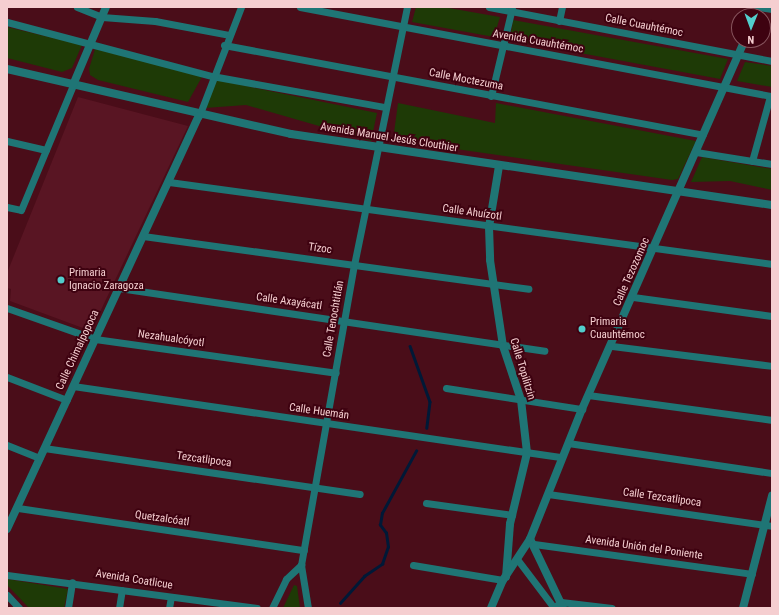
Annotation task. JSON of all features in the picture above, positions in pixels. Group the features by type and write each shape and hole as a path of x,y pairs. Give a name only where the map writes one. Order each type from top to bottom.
{"street":[{"path":"77,7 102,17 155,21 229,35"},
{"path":"7,207 21,210 90,42 106,7"},
{"path":"199,116 212,76 241,7"},
{"name":"Avenida Cuauhtémoc","path":"300,7 503,47 771,96"},
{"name":"Calle Tenochtitlán","path":"272,608 286,579 300,565 304,550 354,265 385,107 407,7"},
{"name":"Calle Cuauhtémoc","path":"489,7 512,9 559,21 772,61"},
{"path":"559,21 562,7"},
{"path":"759,7 772,9"},
{"path":"491,96 512,9"},
{"path":"7,22 90,42 212,76 385,107"},
{"name":"Calle Moctezuma","path":"224,45 703,135"},
{"name":"Calle Tezozomoc","path":"504,578 532,542 548,494 582,409 612,346 741,48"},
{"name":"Avenida Manuel Jesús Clouthier","path":"7,69 199,116 377,148 772,205"},
{"path":"752,161 771,96"},
{"name":"Calle Chimalpopoca","path":"7,529 10,515 18,508 44,448 199,116"},
{"path":"7,141 46,150"},
{"path":"696,152 772,164"},
{"name":"Calle Topilitzin","path":"499,166 490,227 493,284 503,346 521,400 527,454 512,515 505,553 504,578"},
{"name":"Calle Ahuízotl","path":"169,182 490,227 772,264"},
{"name":"Tízoc","path":"143,236 528,288"},
{"name":"Calle Axayácatl","path":"119,288 503,346 544,350"},
{"path":"633,297 772,316"},
{"name":"Nezahualcóyotl","path":"7,308 95,339 336,373"},
{"path":"612,346 772,366"},
{"path":"7,377 67,400"},
{"name":"Calle Huemán","path":"73,386 527,454 562,457"},
{"path":"446,388 582,409"},
{"path":"588,395 772,420"},
{"path":"568,443 772,473"},
{"path":"7,445 40,458"},
{"name":"Tezcatlipoca","path":"44,448 360,494"},
{"name":"Calle Tezcatlipoca","path":"548,494 769,525"},
{"path":"743,608 752,574 769,525 772,496"},
{"path":"426,503 512,515"},
{"name":"Quetzalcóatl","path":"18,508 304,550"},
{"path":"532,542 562,605"},
{"name":"Avenida Unión del Poniente","path":"532,542 752,574"},
{"path":"517,560 554,608 562,605 612,608"},
{"path":"300,565 308,608"},
{"path":"413,565 504,578 491,608"},
{"name":"Avenida Coatlicue","path":"7,575 72,582 219,606 257,608"},
{"path":"68,608 72,582"},
{"path":"120,608 122,590"},
{"path":"7,595 19,608"},
{"path":"169,608 171,597"}],"shaded area":[{"path":"78,97 188,126 91,331 10,301 11,289 7,288 7,273"}],"green space":[{"path":"416,7 443,7 500,17 494,37 412,22"},
{"path":"513,20 728,59 720,79 510,40"},
{"path":"7,27 82,45 72,68 62,72 7,58"},
{"path":"95,49 203,75 188,102 98,80 90,75 89,69"},
{"path":"745,62 772,66 772,87 737,81"},
{"path":"217,80 377,113 371,141 246,105 205,108"},
{"path":"398,103 495,123 496,103 696,141 678,179 672,180 393,140"},
{"path":"702,157 772,169 772,190 730,181 691,182"},
{"path":"7,579 68,589 64,608 29,608 7,585"},
{"path":"294,585 297,586 300,608 283,608"}],"waterway":[{"path":"410,346 430,402 427,428"},
{"path":"340,603 364,576 382,564 388,547 386,533 380,525 382,513 416,451"}],"place":[{"name":"Primaria Ignacio Zaragoza","path":"61,280"},
{"name":"Primaria Cuauhtémoc","path":"582,329"}]}
